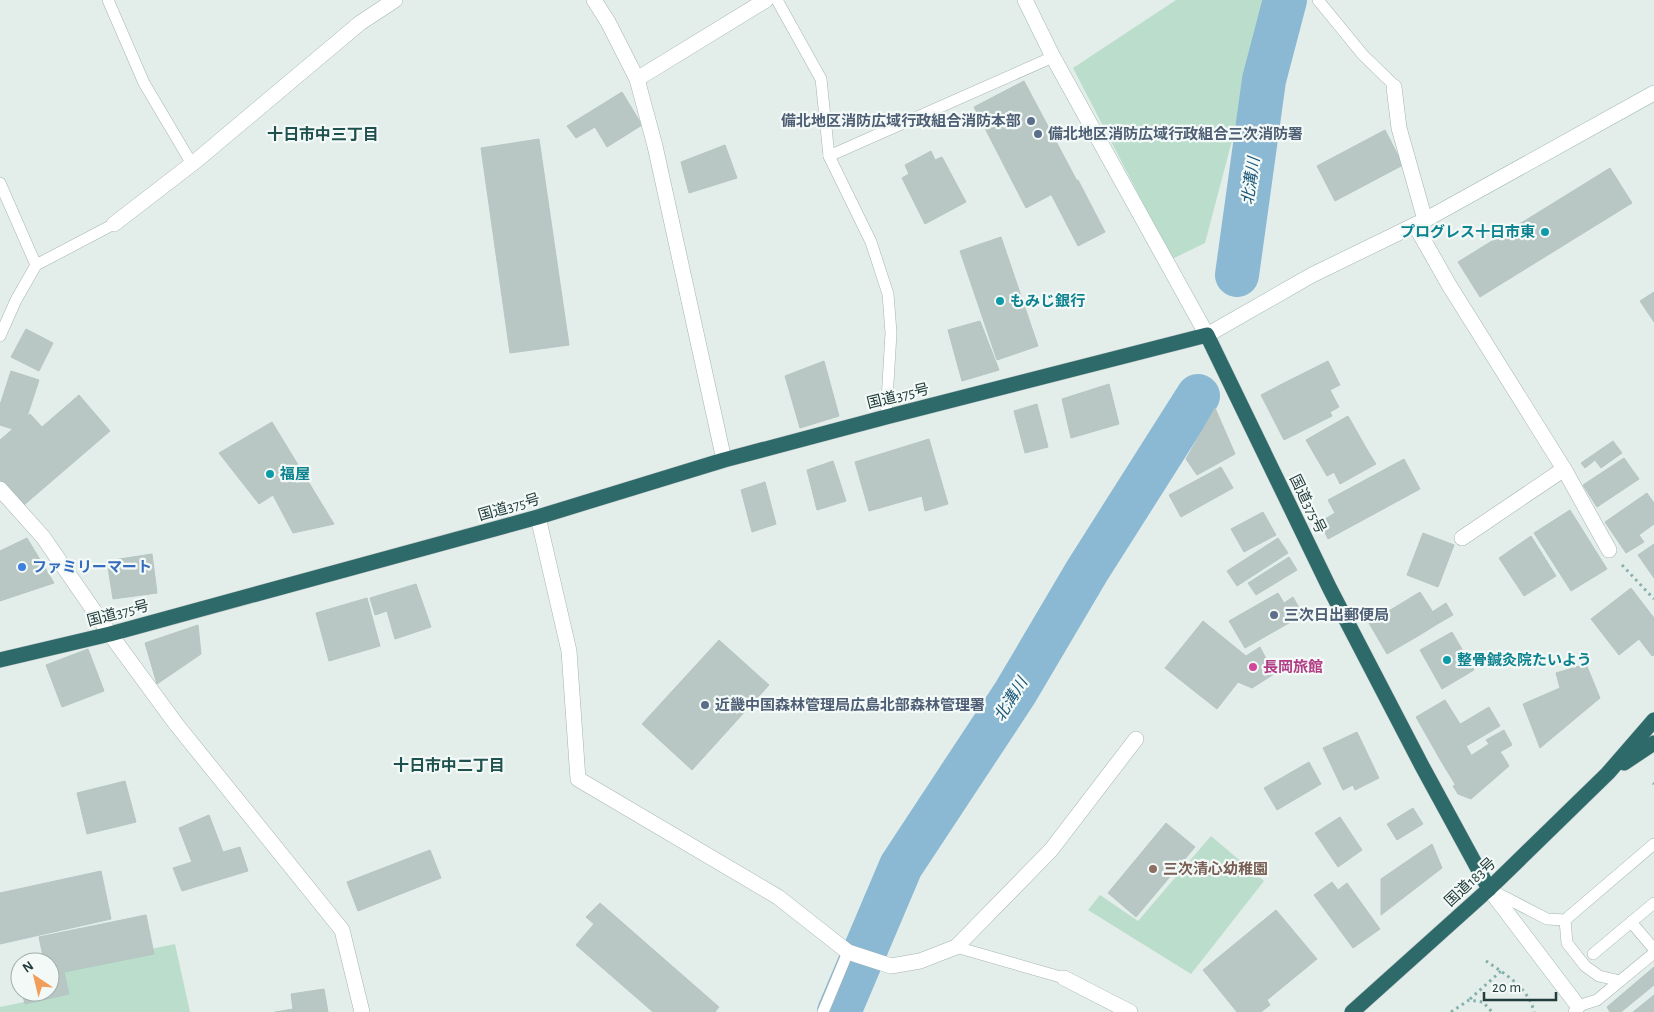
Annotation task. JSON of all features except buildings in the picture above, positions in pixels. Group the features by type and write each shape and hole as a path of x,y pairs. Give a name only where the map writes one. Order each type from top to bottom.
{"highway":[{"name":"国道375号","path":"0,660 110,634 538,517 724,460 1207,335 1330,589 1422,766 1490,889"},
{"name":"国道183号","path":"1352,1012 1490,889 1608,773 1654,720"},
{"name":"国道183号","path":"1608,773 1654,743"}],"street":[{"path":"114,224 192,164 360,24 395,0"},
{"path":"594,0 608,22 637,79 655,146 724,460"},
{"path":"637,79 766,0"},
{"path":"1025,0 1053,57 1207,335 1312,275 1420,222 1654,93"},
{"path":"1394,88 1400,128 1420,222 1449,285 1564,469 1609,550"},
{"path":"1462,538 1564,469"},
{"path":"0,489 43,537 110,634 176,724 342,930 362,1012"},
{"path":"538,517 569,651 578,779 778,897 852,954 891,966 920,961 956,947 1051,850 1136,739"},
{"path":"1490,889 1577,1010"},
{"path":"1064,978 1130,1012"}],"lane":[{"path":"108,0 144,83 192,164"},
{"path":"777,0 820,79 829,156 871,242 888,294 891,333 886,417"},
{"path":"1318,0 1363,55 1393,84 1394,88"},
{"path":"829,156 1053,57"},
{"path":"0,183 36,265"},
{"path":"0,336 16,300 36,265 114,224"},
{"path":"1490,889 1547,919 1565,920 1654,844"},
{"path":"1593,954 1654,904"},
{"path":"1565,920 1567,943 1585,966 1599,976 1620,981"},
{"path":"1577,1010 1597,1000 1654,951 1631,922"},
{"path":"956,947 1064,978"},
{"path":"822,1012 852,954"}],"path":[{"path":"1609,550 1654,599"},
{"path":"1486,961 1514,981 1532,1002 1534,1012"},
{"path":"1451,1012 1469,1000 1501,971"},
{"path":"1469,1000 1483,1002 1492,1012"}],"green space":[{"path":"1176,0 1269,0 1205,243 1172,259 1073,68"},
{"path":"1211,836 1264,881 1191,974 1088,910 1100,895 1138,921"},
{"path":"175,944 190,1012 0,1012 0,1007 24,1002 60,1002 60,995 63,994 60,968"}],"waterway":[{"name":"北溝川","path":"1237,275 1264,80 1285,0"},
{"name":"北溝川","path":"839,1012 901,866 1015,693 1087,571 1198,396"}],"place":[{"name":"備北地区消防広域行政組合消防本部","path":"1031,121"},
{"name":"備北地区消防広域行政組合三次消防署","path":"1038,134"},
{"name":"プログレス十日市東","path":"1545,232"},
{"name":"もみじ銀行","path":"1000,301"},
{"name":"福屋","path":"270,474"},
{"name":"ファミリーマート","path":"22,567"},
{"name":"三次日出郵便局","path":"1274,615"},
{"name":"整骨鍼灸院たいよう","path":"1447,660"},
{"name":"長岡旅館","path":"1253,667"},
{"name":"近畿中国森林管理局広島北部森林管理署","path":"705,705"},
{"name":"三次清心幼稚園","path":"1153,869"}],"district":[{"name":"十日市中三丁目","path":"323,134"},
{"name":"十日市中二丁目","path":"449,765"}]}
